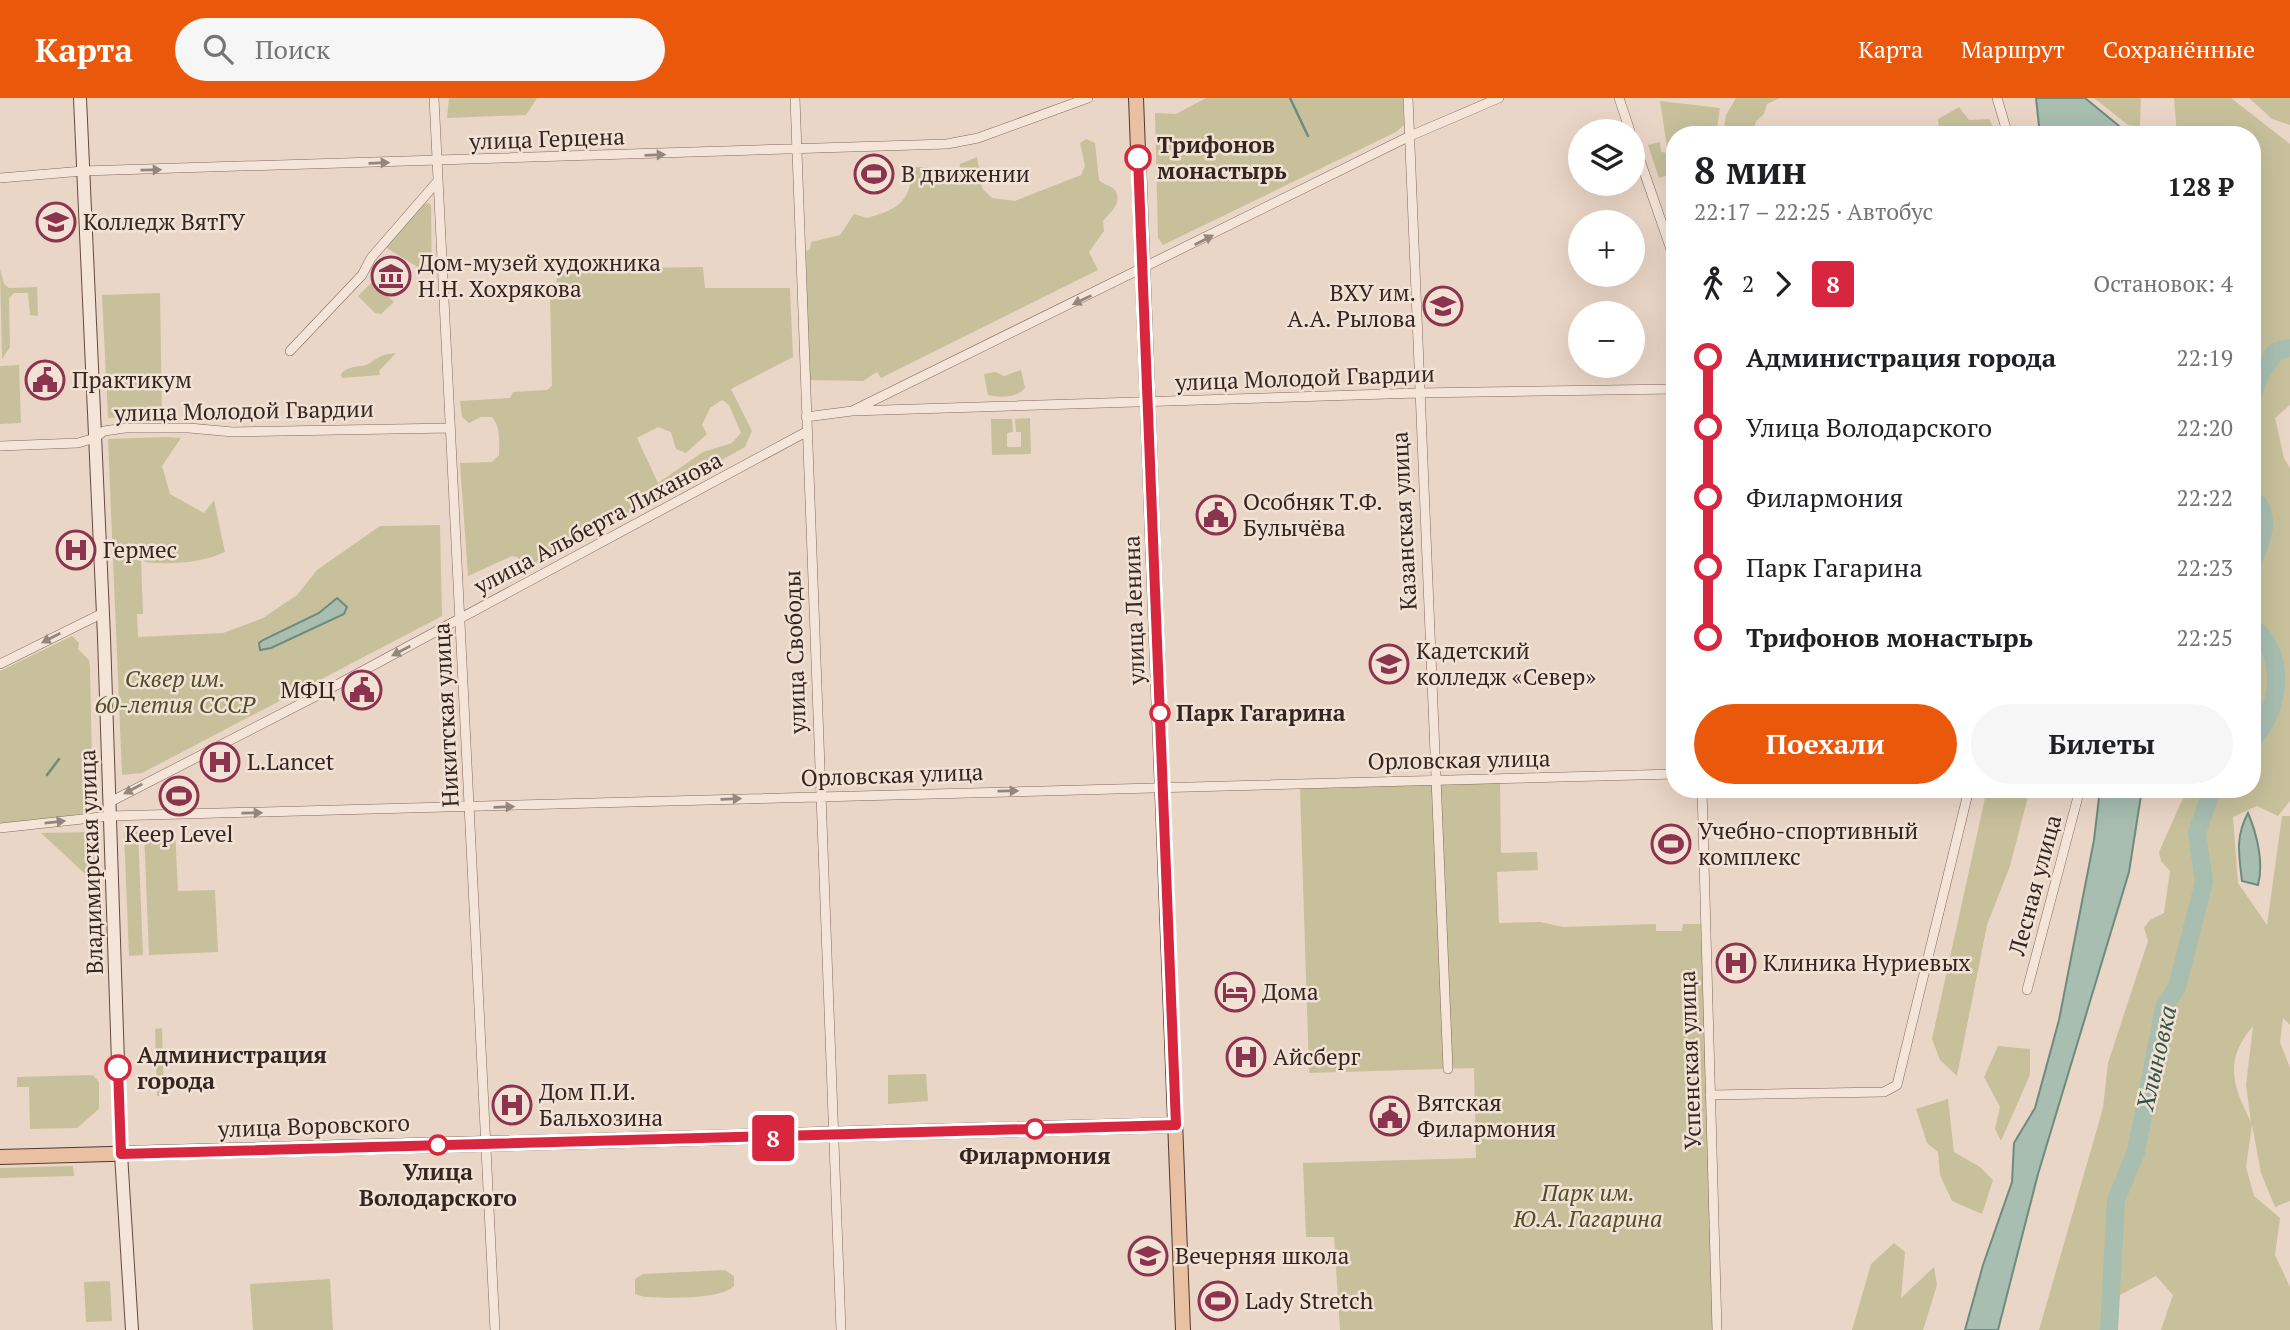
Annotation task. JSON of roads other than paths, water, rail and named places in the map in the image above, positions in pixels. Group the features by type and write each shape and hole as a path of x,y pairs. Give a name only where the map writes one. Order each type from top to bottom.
{"main road":[{"name":"Владимирская улица","path":"80,98 103,613 121,1154 132,1330"},
{"name":"улица Ленина","path":"1136,98 1183,1330"},
{"name":"улица Воровского","path":"0,1157 1176,1125"}],"street":[{"name":"Никитская улица","path":"434,98 488,1144 495,1330"},
{"name":"улица Свободы","path":"795,98 841,1330"},
{"name":"улица Герцена","path":"0,177 83,171 963,142 1088,98"},
{"name":"Казанская улица","path":"1408,98 1418,393 1448,1069"},
{"path":"806,417 852,411 1143,270 1410,136 1499,98"},
{"path":"1619,98 1626,119"},
{"path":"1997,98 2005,126"},
{"path":"1645,175 1666,235"},
{"path":"290,351 362,275 371,258 437,182"},
{"name":"улица Молодой Гвардии","path":"852,411 1418,393 1666,389"},
{"name":"улица Молодой Гвардии","path":"0,446 78,443 95,439 104,432 125,428 189,428 233,432 450,428"},
{"name":"улица Альберта Лиханова","path":"110,802 460,620 806,432"},
{"path":"0,664 103,613"},
{"name":"Орловская улица","path":"0,828 110,816 1666,774"},
{"name":"Успенская улица","path":"1702,798 1717,1330"},
{"path":"1710,1095 1884,1092 1897,1085 1967,798"},
{"name":"Лесная улица","path":"2027,990 2078,798"}],"waterway":[{"path":"1290,98 1308,136"},
{"name":"Хлыновка","path":"2261,374 2276,351 2290,348"},
{"name":"Хлыновка","path":"2261,508 2264,520 2261,540"},
{"name":"Хлыновка","path":"2261,636 2271,652 2276,683 2274,699 2261,729"},
{"path":"47,775 59,759"},
{"name":"Хлыновка","path":"2109,1330 2116,1200 2136,1152 2164,1008 2177,987 2204,882 2197,833 2209,798"}],"place":[{"name":"Трифонов монастырь","path":"1138,158"},
{"name":"В движении","path":"874,174"},
{"name":"Колледж ВятГУ","path":"56,222"},
{"name":"Дом-музей художника Н.Н. Хохрякова","path":"391,276"},
{"name":"ВХУ им. А.А. Рылова","path":"1443,306"},
{"name":"Практикум","path":"45,380"},
{"name":"Особняк Т.Ф. Булычёва","path":"1216,515"},
{"name":"Гермес","path":"76,550"},
{"name":"Кадетский колледж «Север»","path":"1389,664"},
{"name":"МФЦ","path":"362,690"},
{"name":"Парк Гагарина","path":"1160,713"},
{"name":"L.Lancet","path":"220,762"},
{"name":"Keep Level","path":"179,796"},
{"name":"Учебно-спортивный комплекс","path":"1671,844"},
{"name":"Клиника Нуриевых","path":"1736,963"},
{"name":"Дома","path":"1235,992"},
{"name":"Айсберг","path":"1246,1057"},
{"name":"Администрация города","path":"118,1068"},
{"name":"Дом П.И. Бальхозина","path":"512,1105"},
{"name":"Вятская Филармония","path":"1390,1116"},
{"name":"Филармония","path":"1035,1129"},
{"name":"Улица Володарского","path":"438,1145"},
{"name":"Вечерняя школа","path":"1148,1256"},
{"name":"Lady Stretch","path":"1218,1301"}],"park label":[{"name":"Сквер им. 60-летия СССР","path":"175,692"},
{"name":"Парк им. Ю.А. Гагарина","path":"1588,1206"}]}
